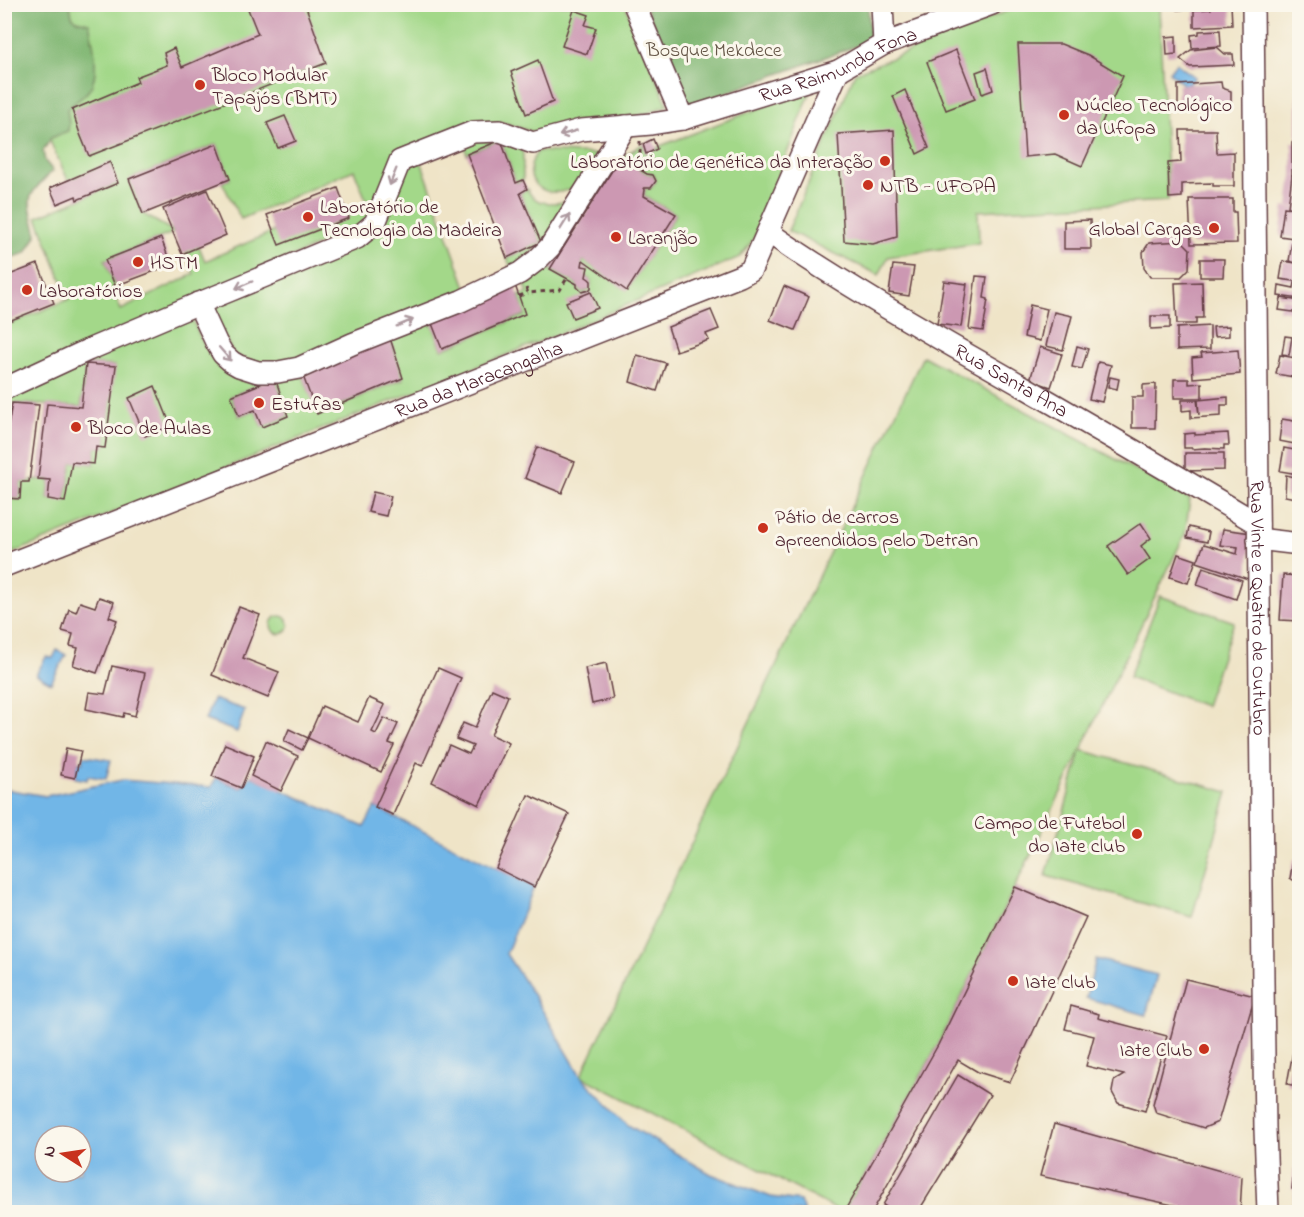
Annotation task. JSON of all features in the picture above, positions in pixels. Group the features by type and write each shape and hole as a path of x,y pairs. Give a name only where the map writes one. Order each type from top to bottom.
{"street":[{"path":"634,4 682,119"},
{"path":"882,4 884,44"},
{"name":"Rua Raimundo Fona","path":"4,389 88,350 357,238 375,223 400,161 473,132 500,131 533,143 581,130 682,119 838,71 884,44 992,4"},
{"name":"Rua Vinte e Quatro de Outubro","path":"1253,4 1265,1118 1268,1212"},
{"name":"Rua da Maracangalha","path":"4,566 730,281 751,270 838,71"},
{"path":"198,303 216,342 223,354 232,362 248,369 268,373 299,368 352,344 461,301 520,273 550,247 626,126"},
{"name":"Rua Santa Ana","path":"768,232 808,260 941,340 1150,459 1258,532"},
{"path":"1258,532 1299,544"}],"path":[{"path":"647,139 639,142 640,166 647,174"},
{"path":"519,296 528,293"}],"green space":[{"path":"5,4 70,5 72,16 89,23 94,48 95,75 89,90 67,109 68,131 51,138 43,151 45,161 53,171 31,196 31,210 37,234 26,253 5,260"},
{"path":"4,5 625,5 668,105 645,114 536,133 502,122 397,156 370,221 5,389 5,326 69,299 37,217 118,183 68,180 5,44","holes":["217,144 230,179 222,182 241,219 354,170 367,202 289,234 286,226 205,261 196,239 182,244 194,274 121,310 112,288 115,286 105,260 175,232 143,214 130,179"]},
{"name":"Bosque Mekdece","path":"645,5 868,5 870,41 689,106"},
{"path":"1022,5 1159,5 1168,201 978,211 979,243 888,257 879,275 788,231 855,73"},
{"path":"812,88 754,239 740,257 561,333 5,556 5,498 19,499 21,482 38,479 50,480 48,499 65,502 72,462 94,464 96,447 105,447 115,366 86,364 81,407 12,403 5,451 5,395 189,312 202,341 220,368 238,379 261,384 231,396 239,416 255,410 262,427 288,416 275,378 303,376 318,414 403,379 390,338 431,321 442,349 525,315 519,296 528,293 522,277 549,260 550,269 577,284 577,288 582,292 588,290 591,284 582,266 583,260 627,290 676,214 644,196 644,188 651,188 656,181 654,175 647,174 620,158 643,144 647,153"},
{"path":"476,139 501,140 467,154 464,145"},
{"path":"501,140 520,147 523,154 523,180 516,183"},
{"path":"538,151 597,154 581,183 568,190 548,192 535,184 531,177 533,160"},
{"path":"421,161 467,290 276,367 235,356 206,304 359,242 403,167"},
{"path":"527,189 541,202 566,202 550,235 512,270 507,258 541,242 520,193"},
{"path":"923,356 1190,499 1185,534 1081,750 1228,792 1192,917 1046,876 1081,751 938,1045 844,1212 841,1212 581,1076"},
{"path":"1160,596 1234,622 1205,706 1129,677"},
{"path":"280,616 286,619 289,625 286,631 280,634 274,631 271,625 274,619"}],"water":[{"path":"1176,63 1195,77 1189,84 1184,85 1169,72"},
{"path":"57,650 66,655 51,683 36,675 46,657 53,658"},
{"path":"213,699 245,710 237,732 205,720"},
{"path":"84,756 111,760 106,779 88,776 87,780 75,778 78,762 83,762"},
{"path":"251,776 364,827 375,807 534,887 506,954 534,996 581,1076 628,1125 711,1174 771,1197 800,1201 804,1212 5,1212 4,789 46,796 122,780 211,787 216,778 241,788"},
{"path":"1096,959 1157,975 1146,1015 1086,998"}],"building":[{"name":"Bloco Modular Tapajós (BMT)","path":"246,4 305,4 326,63 89,156 72,110 138,82 136,77 167,65 164,53 174,48 182,67 258,34"},
{"path":"1176,4 1186,4 1187,9 1177,10"},
{"path":"1231,4 1232,25 1194,27 1194,10 1211,9 1211,5"},
{"path":"574,10 589,15 585,25 596,28 587,54 562,46"},
{"path":"1297,12 1300,12 1300,43 1295,42"},
{"path":"1220,30 1221,46 1192,48 1191,35 1199,34 1199,31"},
{"path":"1176,36 1176,54 1167,55 1166,37"},
{"name":"Núcleo Tecnológico da Ufopa","path":"1018,44 1061,44 1088,55 1123,76 1082,166 1055,154 1025,157"},
{"path":"1217,47 1225,54 1233,54 1234,65 1190,67 1180,59 1191,50"},
{"path":"956,50 975,99 946,110 927,62"},
{"path":"538,60 553,102 526,114 511,72"},
{"path":"987,68 993,90 982,94 976,72"},
{"path":"1221,82 1222,88 1231,91 1231,103 1178,106 1178,85"},
{"path":"905,90 929,148 917,154 893,96"},
{"path":"1297,92 1300,92 1300,141 1297,141"},
{"path":"285,116 296,141 278,148 267,123"},
{"name":"NTB - UFOPA","path":"894,130 897,237 873,244 844,241 838,134"},
{"path":"1180,130 1216,130 1217,153 1234,152 1234,186 1213,186 1213,183 1182,184 1182,197 1169,198 1168,163 1181,162"},
{"path":"653,139 657,149 646,154 643,144"},
{"path":"501,140 516,183 523,180 527,189 520,193 541,242 507,258 467,154"},
{"path":"1292,142 1300,142 1300,175 1292,175"},
{"path":"217,144 230,179 143,214 129,179"},
{"name":"Laranjão","path":"620,158 647,174 653,175 656,181 651,188 644,188 644,196 676,214 627,291 583,260 582,266 588,267 586,277 591,281 591,288 582,292 577,284 550,269"},
{"path":"110,162 118,183 77,200 76,196 57,204 50,188"},
{"path":"1292,175 1300,176 1300,208 1288,207"},
{"name":"Laboratório de Tecnologia da Madeira","path":"338,188 349,218 279,245 267,215"},
{"path":"207,190 226,235 182,254 163,209"},
{"name":"Global Cargas","path":"1189,199 1233,199 1233,212 1236,212 1237,243 1191,244"},
{"path":"1284,207 1300,209 1300,239 1280,236"},
{"path":"1090,220 1091,249 1064,249 1064,221"},
{"name":"HSTM","path":"161,238 171,265 115,286 105,260"},
{"path":"1182,241 1190,249 1189,269 1181,277 1150,277 1144,268 1143,252 1149,243"},
{"path":"1292,242 1300,243 1300,282 1280,279 1283,261 1296,263 1289,261"},
{"path":"1200,259 1224,259 1223,277 1200,277"},
{"name":"Laboratórios","path":"38,264 54,303 4,323 4,277"},
{"path":"893,265 914,267 909,296 889,293"},
{"path":"976,276 987,277 984,298 988,299 983,331 969,329"},
{"path":"944,281 967,284 961,327 937,324"},
{"path":"1202,282 1203,318 1196,318 1196,324 1177,324 1175,283"},
{"path":"1295,283 1300,284 1300,299 1278,296 1279,285 1294,288"},
{"path":"515,285 525,314 442,349 431,321"},
{"path":"784,286 809,297 795,330 770,320"},
{"path":"591,292 598,308 573,318 566,302"},
{"path":"1281,298 1300,301 1300,313 1279,310"},
{"path":"1030,305 1047,309 1040,341 1024,337"},
{"path":"711,310 719,329 706,334 709,340 676,351 668,327"},
{"path":"1054,312 1072,316 1063,350 1046,346"},
{"path":"1151,316 1170,316 1170,328 1151,329"},
{"path":"1210,326 1210,349 1177,350 1177,328"},
{"path":"1229,326 1229,336 1214,337 1213,327"},
{"path":"1285,336 1292,337 1289,355 1282,354"},
{"path":"1296,337 1300,338 1300,357 1293,356"},
{"path":"390,338 403,378 317,414 303,376"},
{"path":"1077,346 1088,349 1082,369 1072,367"},
{"path":"1040,347 1062,354 1051,387 1030,380"},
{"path":"1238,350 1240,374 1193,378 1192,358 1202,357 1201,353"},
{"path":"637,355 666,363 657,391 630,382"},
{"path":"1280,355 1300,359 1300,378 1276,374"},
{"path":"1098,362 1111,365 1102,402 1089,399"},
{"name":"Bloco de Aulas","path":"86,364 116,366 105,448 96,447 94,464 72,462 65,502 48,499 50,480 38,479 47,404 81,407"},
{"path":"1110,377 1119,379 1117,389 1108,387"},
{"name":"Estufas","path":"275,378 288,416 262,427 255,410 239,416 231,396"},
{"path":"1174,379 1189,379 1189,384 1202,383 1202,398 1174,398"},
{"path":"1156,384 1155,428 1132,428 1132,397 1143,397 1143,385"},
{"path":"155,386 171,426 145,436 129,398"},
{"path":"1228,397 1228,405 1221,405 1221,416 1191,418 1191,410 1182,411 1182,400 1197,400 1199,415 1198,400"},
{"name":"Bloco de Aulas","path":"12,403 39,405 29,482 21,482 20,499 4,498 4,450"},
{"path":"1282,419 1300,422 1300,445 1279,441"},
{"path":"1195,433 1195,435 1228,433 1229,445 1224,445 1224,449 1184,448 1184,434"},
{"path":"537,447 575,462 562,493 525,478"},
{"path":"1284,448 1300,451 1298,474 1280,471"},
{"path":"1185,453 1224,453 1224,470 1185,471"},
{"path":"1286,475 1300,478 1300,499 1285,496"},
{"path":"373,492 391,496 386,516 368,512"},
{"path":"1141,523 1151,538 1141,546 1150,559 1128,575 1108,546"},
{"path":"1189,527 1209,532 1207,542 1187,538"},
{"path":"1223,529 1251,533 1248,579 1197,562 1204,544 1237,554 1238,547 1220,545"},
{"path":"1178,554 1196,560 1188,583 1170,577"},
{"path":"1203,567 1242,580 1236,599 1197,585"},
{"path":"1283,575 1300,576 1300,621 1280,620"},
{"path":"99,597 114,602 109,617 117,620 97,673 73,665 78,648 70,646 73,634 62,631 69,609 76,612 80,602 95,607"},
{"path":"239,607 260,615 243,658 279,672 268,698 212,675"},
{"path":"606,663 613,699 592,704 585,668"},
{"path":"112,666 145,673 135,716 124,713 123,717 86,709 89,692 105,694"},
{"path":"438,668 461,678 422,766 416,763 393,815 375,807"},
{"path":"492,689 508,696 491,735 509,743 479,805 432,782 449,745 469,754 473,746 456,739 463,723 475,728"},
{"path":"369,698 385,705 372,732 376,734 384,718 398,724 389,743 394,745 381,772 308,738 322,706 358,722"},
{"path":"289,729 308,738 302,750 284,741"},
{"path":"266,741 298,756 281,791 251,776"},
{"path":"225,744 254,756 241,788 212,776"},
{"path":"66,748 81,751 75,778 61,775"},
{"path":"528,795 569,814 534,887 496,868"},
{"path":"1295,859 1300,859 1300,880 1290,878"},
{"name":"Iate club","path":"1015,887 1086,917 1010,1082 978,1072 958,1060 872,1212 844,1212 938,1045"},
{"name":"Iate Club","path":"1186,979 1255,996 1218,1122 1204,1128 1156,1113 1153,1104"},
{"name":"Iate Club","path":"1071,1006 1099,1014 1098,1018 1167,1036 1145,1111 1118,1103 1112,1092 1114,1081 1124,1075 1086,1066 1094,1036 1065,1029"},
{"path":"1294,1046 1300,1047 1300,1087 1287,1084"},
{"path":"958,1075 990,1095 918,1212 894,1212 883,1205"},
{"path":"1054,1124 1242,1177 1240,1212 1205,1212 1040,1176"},
{"path":"1294,1168 1300,1169 1300,1212 1293,1212"}],"place":[{"name":"Bloco Modular Tapajós (BMT)","path":"200,85"},
{"name":"Núcleo Tecnológico da Ufopa","path":"1064,115"},
{"name":"Laboratório de Genética da Interação","path":"885,161"},
{"name":"NTB - UFOPA","path":"868,185"},
{"name":"Laboratório de Tecnologia da Madeira","path":"308,217"},
{"name":"Global Cargas","path":"1214,228"},
{"name":"Laranjão","path":"616,237"},
{"name":"HSTM","path":"138,262"},
{"name":"Laboratórios","path":"27,290"},
{"name":"Estufas","path":"259,403"},
{"name":"Bloco de Aulas","path":"76,427"},
{"name":"Pátio de carros apreendidos pelo Detran","path":"763,528"},
{"name":"Campo de Futebol do Iate club","path":"1137,834"},
{"name":"Iate club","path":"1013,981"},
{"name":"Iate Club","path":"1204,1049"}]}
